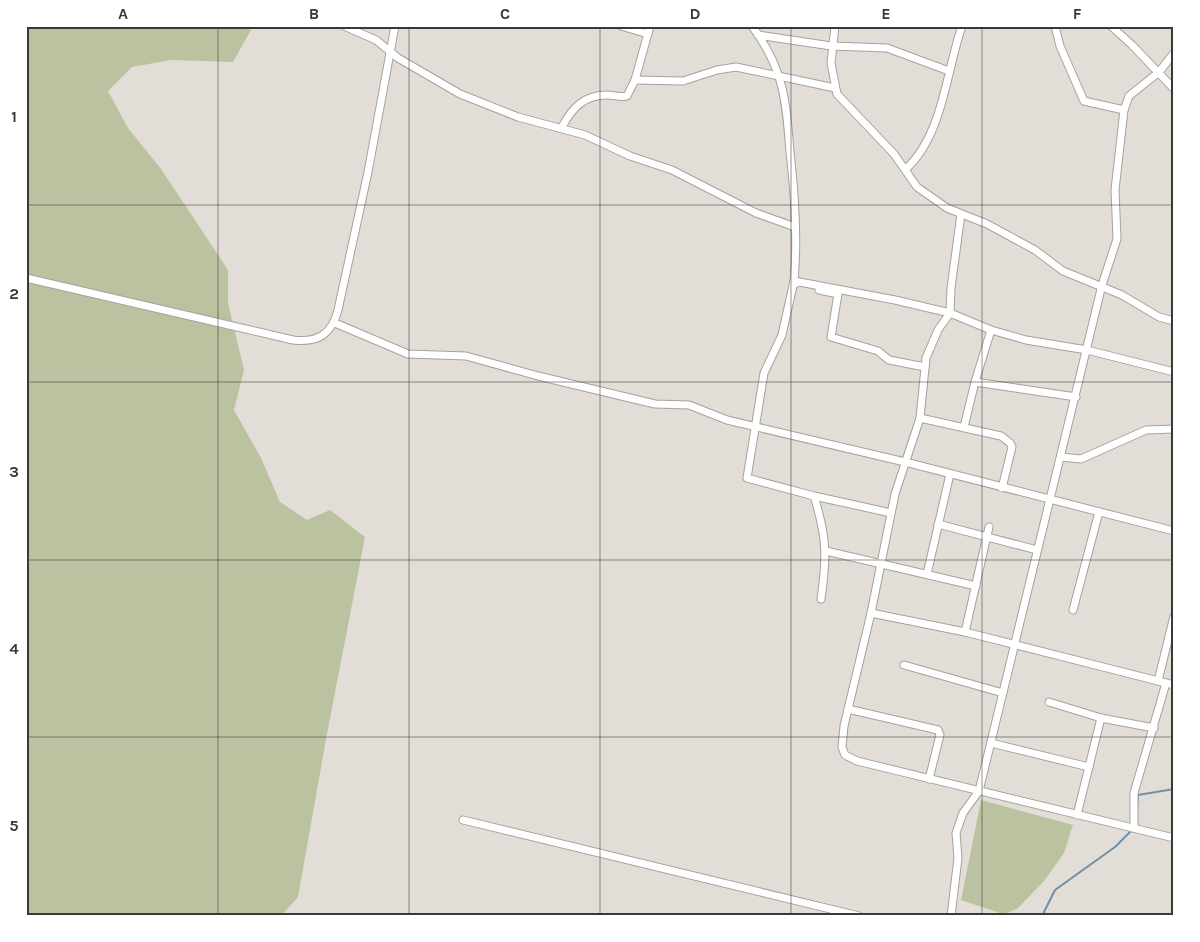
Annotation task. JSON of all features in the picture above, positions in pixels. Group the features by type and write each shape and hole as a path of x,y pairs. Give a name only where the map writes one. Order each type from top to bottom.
{"street":[{"path":"26,278 293,340 315,340 326,334 335,322 368,172 395,26"},
{"path":"621,26 648,34"},
{"path":"562,127 569,114 585,100 594,96 627,96 635,80 650,26"},
{"path":"752,26 779,76 787,106 795,189 795,227 794,281 782,335 764,373 747,478 814,496 891,513"},
{"path":"835,26 831,46 831,63 837,94 906,169 917,187 961,214 987,224 1019,241 1063,271 1102,285 1139,303 1159,317 1174,321"},
{"path":"906,169 916,158 925,143 936,118 962,26"},
{"path":"1055,26 1060,46 1084,101 1124,110"},
{"path":"1111,26 1174,89"},
{"path":"347,27 376,40 390,49 398,58 460,94 518,117 562,127 672,170 756,213 795,227"},
{"path":"758,35 831,46 887,48 949,70"},
{"path":"951,916 958,858 956,833 963,812 979,791 1102,285 1117,239 1115,190 1124,110 1129,96 1159,72 1173,57"},
{"path":"635,80 683,81 717,70 736,67 835,88"},
{"path":"961,214 950,313 932,343 925,367 920,418 915,439 905,462 891,513 871,613 848,709 842,739 845,755 857,761 1174,838"},
{"path":"794,281 895,300 950,313 991,330 1026,340 1087,350 1174,372"},
{"path":"794,281 804,286 838,294 831,337 878,351 889,360 925,367"},
{"path":"335,322 408,354 466,356 538,376 655,404 689,405 728,420 905,462 1174,531"},
{"path":"964,427 991,330"},
{"path":"976,382 1076,397"},
{"path":"920,418 1001,436 1010,443 1012,447 1002,488"},
{"path":"1061,457 1081,459 1146,430 1174,429"},
{"path":"927,574 950,474"},
{"path":"814,496 823,526 826,551 821,599"},
{"path":"1073,610 1098,512"},
{"path":"938,524 1037,550"},
{"path":"965,632 989,527"},
{"path":"826,551 976,586"},
{"path":"871,613 965,632 1014,646 1174,685"},
{"path":"1134,828 1134,793 1154,728 1174,616"},
{"path":"904,665 1003,693"},
{"path":"1049,702 1101,718 1154,728"},
{"path":"848,709 938,730 940,735 929,779"},
{"path":"1077,815 1101,718"},
{"path":"991,744 1089,767"},
{"path":"463,820 859,916"}],"green space":[{"path":"26,26 246,26 251,30 233,62 171,60 132,67 108,91 128,128 161,169 228,270 228,303 244,370 234,410 261,458 280,502 307,520 330,510 365,537 298,897 281,916 26,916"},
{"path":"981,800 1073,825 1064,853 1044,881 1017,909 1003,914 961,900"}],"waterway":[{"path":"1136,823 1138,795 1174,789"},
{"path":"1042,916 1055,890 1115,847 1131,831"}]}
